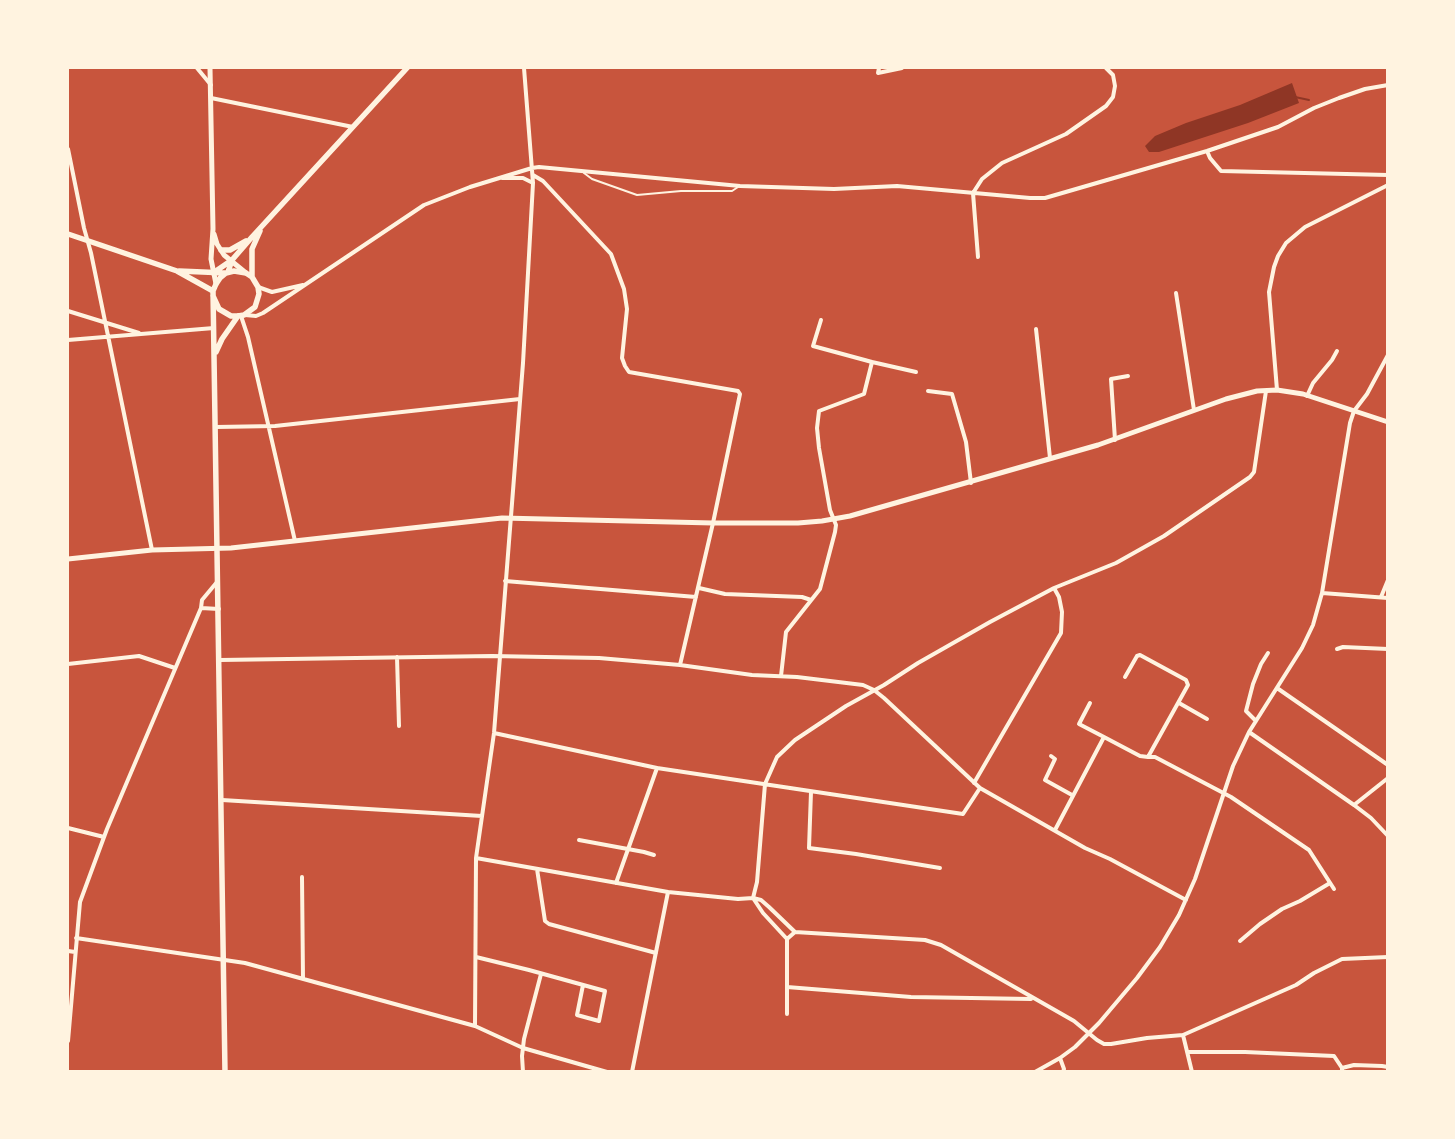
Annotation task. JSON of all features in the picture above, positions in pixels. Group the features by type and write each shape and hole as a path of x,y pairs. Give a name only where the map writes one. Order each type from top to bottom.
{"main road":[{"path":"213,273 232,260 353,127 400,70 407,68"},
{"path":"249,275 252,249 263,225"},
{"path":"68,234 177,271 213,294 219,309 231,316 241,316"},
{"path":"221,250 230,250 252,237"},
{"path":"225,1072 219,581 213,294 216,284 227,273 232,260"},
{"path":"177,271 213,273 240,271 249,275 258,287 259,294 255,307 241,316 222,339 215,354"}],"street":[{"path":"197,68 211,85"},
{"path":"210,68 213,229 211,258 216,284"},
{"path":"475,1026 476,858 494,733 520,399 533,182 524,68"},
{"path":"879,68 878,74 902,68"},
{"path":"978,257 973,193 982,179 1002,163 1066,134 1106,106 1113,97 1116,86 1114,75 1106,68"},
{"path":"295,542 247,333 241,316 256,316 263,313 424,205 470,186 539,167 740,186 834,189 897,186 1045,198 1208,150 1278,127 1314,108 1339,98 1365,89 1388,84"},
{"path":"211,98 353,127"},
{"path":"68,149 152,550"},
{"path":"1208,150 1210,158 1221,171 1388,175"},
{"path":"533,175 543,181 611,254 624,289 627,309 622,358 629,372 738,391 740,394 713,524 680,665"},
{"path":"497,178 523,178 533,182"},
{"path":"1277,390 1269,292 1278,256 1286,243 1305,227 1388,185"},
{"path":"213,229 221,250 249,275"},
{"path":"258,287 272,292 306,284"},
{"path":"1176,293 1194,410"},
{"path":"68,311 142,334"},
{"path":"820,320 813,346 916,372"},
{"path":"68,340 214,328"},
{"path":"1036,328 1050,458"},
{"path":"1308,396 1313,383 1337,351"},
{"path":"1035,1072 1060,1058 1089,1033 1128,989 1160,947 1180,915 1195,879 1233,766 1249,732 1302,648 1313,625 1322,593 1350,423 1354,411 1367,394 1388,355"},
{"path":"781,676 788,629 820,589 836,525 819,448 818,411 864,394 872,362"},
{"path":"1115,440 1111,379 1128,376"},
{"path":"786,1014 787,939 757,906 753,898 758,882 765,784 777,757 795,740 846,706 970,633 1054,588 1116,563 1164,536 1250,477 1254,472 1266,390"},
{"path":"68,559 152,550 218,549 295,542 510,518 713,524 798,523 834,519 1115,440 1236,396 1266,390 1277,390 1308,396 1388,422"},
{"path":"928,391 952,394 966,442 971,482"},
{"path":"216,428 269,427 520,399"},
{"path":"1381,597 1388,580"},
{"path":"68,1041 80,902 104,837 201,608 202,600 219,581"},
{"path":"505,581 696,597"},
{"path":"698,588 725,594 802,597 811,600"},
{"path":"974,783 1061,633 1062,612 1059,597 1054,588"},
{"path":"1322,593 1388,598"},
{"path":"201,608 219,609"},
{"path":"1337,649 1343,647 1388,649"},
{"path":"1256,721 1246,711 1253,684 1261,664 1268,653"},
{"path":"68,664 139,656 174,668"},
{"path":"220,660 500,656 599,658 863,685 874,690 884,698 980,788 1085,848 1110,859 1186,900"},
{"path":"1125,677 1137,656 1142,656 1187,681 1188,686 1148,757"},
{"path":"397,657 398,726"},
{"path":"1277,688 1388,765"},
{"path":"1090,703 1079,724 1140,756 1155,758 1223,793 1309,850 1334,889"},
{"path":"1179,703 1207,718"},
{"path":"1249,732 1354,805 1371,818 1388,836"},
{"path":"494,733 657,768 963,814 980,788"},
{"path":"1055,830 1104,737"},
{"path":"1051,756 1055,759 1045,780 1072,795"},
{"path":"616,882 657,768"},
{"path":"1354,805 1388,778"},
{"path":"811,792 809,848 940,868"},
{"path":"222,800 482,816"},
{"path":"68,828 104,837"},
{"path":"579,840 654,855"},
{"path":"476,858 668,892 738,899 753,898 761,900 795,932 924,940 940,945 1074,1021 1104,1044 1147,1038 1183,1036 1296,985 1314,973 1342,959 1388,957"},
{"path":"537,870 544,920 549,924 656,953"},
{"path":"302,877 302,979"},
{"path":"1240,941 1282,909 1300,901 1330,883"},
{"path":"632,1072 668,892"},
{"path":"787,939 795,932"},
{"path":"76,938 245,964 475,1026 523,1048 607,1072"},
{"path":"68,951 75,952"},
{"path":"476,957 583,985 605,991 599,1021 577,1015 583,985"},
{"path":"523,1072 523,1048 541,974"},
{"path":"786,987 911,997 1034,999"},
{"path":"1183,1036 1192,1072"},
{"path":"1187,1052 1245,1052 1334,1056 1342,1070 1354,1065 1388,1067"},
{"path":"1060,1058 1064,1069 1063,1072"}],"lane":[{"path":"582,172 592,179 637,195 681,191 732,191 740,186"}],"shaded area":[{"path":"1292,83 1299,103 1248,123 1159,152 1149,152 1145,146 1155,136 1186,123 1240,105"}],"waterway":[{"path":"1295,97 1309,100"}]}
